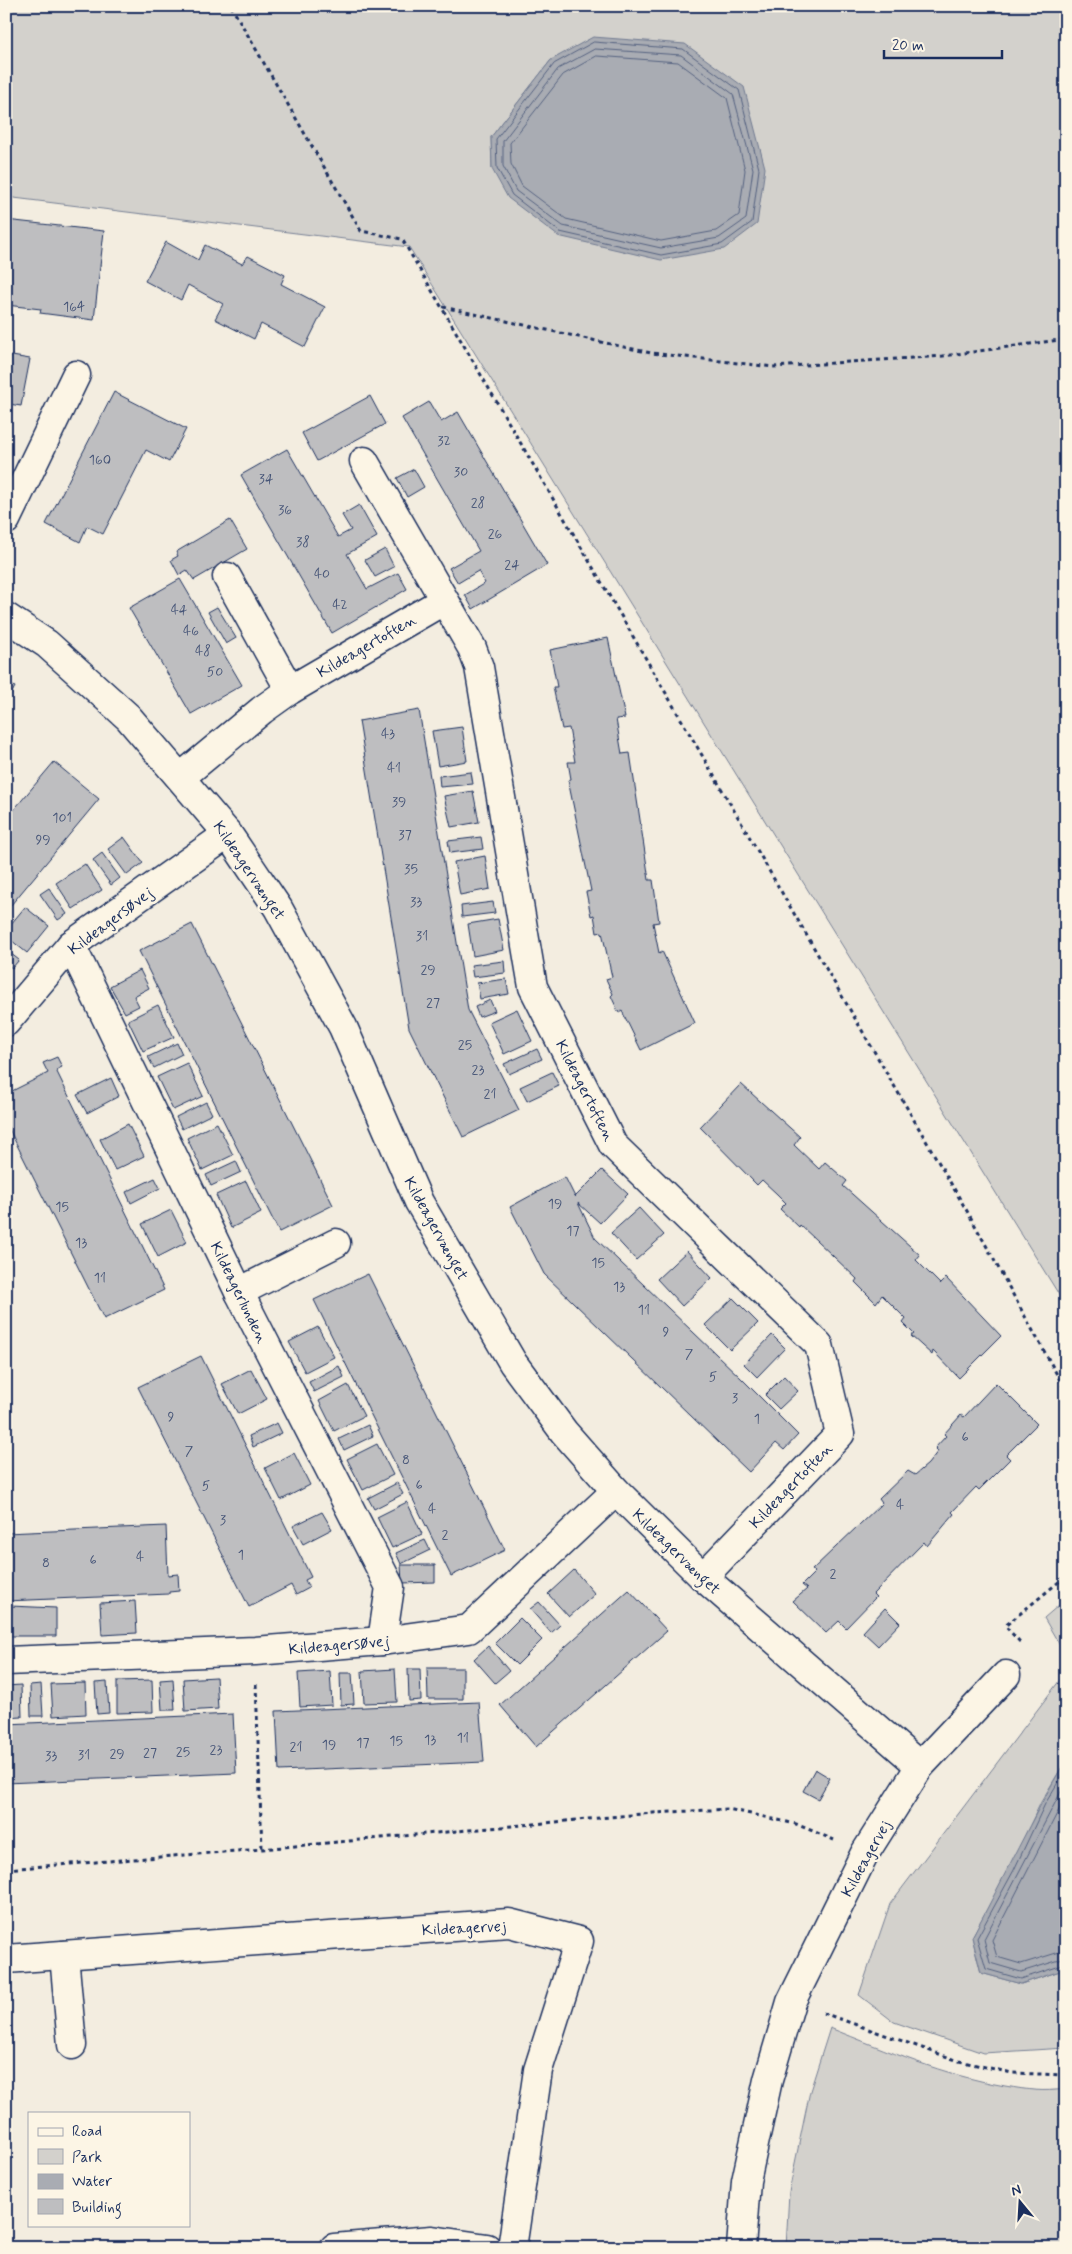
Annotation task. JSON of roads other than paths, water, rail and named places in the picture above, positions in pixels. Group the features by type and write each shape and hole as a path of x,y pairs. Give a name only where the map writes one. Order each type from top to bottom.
{"street":[{"path":"6,520 76,376"},
{"name":"Kildeagertoften","path":"364,461 443,601 472,648 479,667 533,987 613,1145 819,1345 840,1434 703,1577"},
{"path":"227,577 290,690"},
{"name":"Kildeagertoften","path":"181,777 262,710 290,690 443,601"},
{"name":"Kildeagervænget","path":"6,617 48,644 128,717 228,834 278,908 343,1027 419,1202 513,1363 564,1432 616,1491 703,1577 920,1766"},
{"name":"Kildeagersøvej","path":"6,1022 71,945 228,834"},
{"name":"Kildeagerlunden","path":"71,945 239,1292 390,1587 382,1641"},
{"path":"239,1292 336,1243"},
{"name":"Kildeagersøvej","path":"6,1661 255,1651 382,1641 469,1629 616,1491"},
{"name":"Kildeagervej","path":"741,2248 746,2181 768,2080 792,2002 865,1853 920,1766 1006,1674"},
{"name":"Kildeagervej","path":"6,1959 509,1923 578,1942 538,2070 512,2248"},
{"path":"64,1955 72,2046"},
{"path":"334,2248 432,2240 487,2248"}],"water":[{"path":"593,37 685,44 744,87 765,168 757,224 724,249 661,260 558,236 508,198 492,169 491,137 551,60"},
{"path":"1066,1760 1066,1969 1021,1984 981,1973 972,1937 1041,1803"}]}
